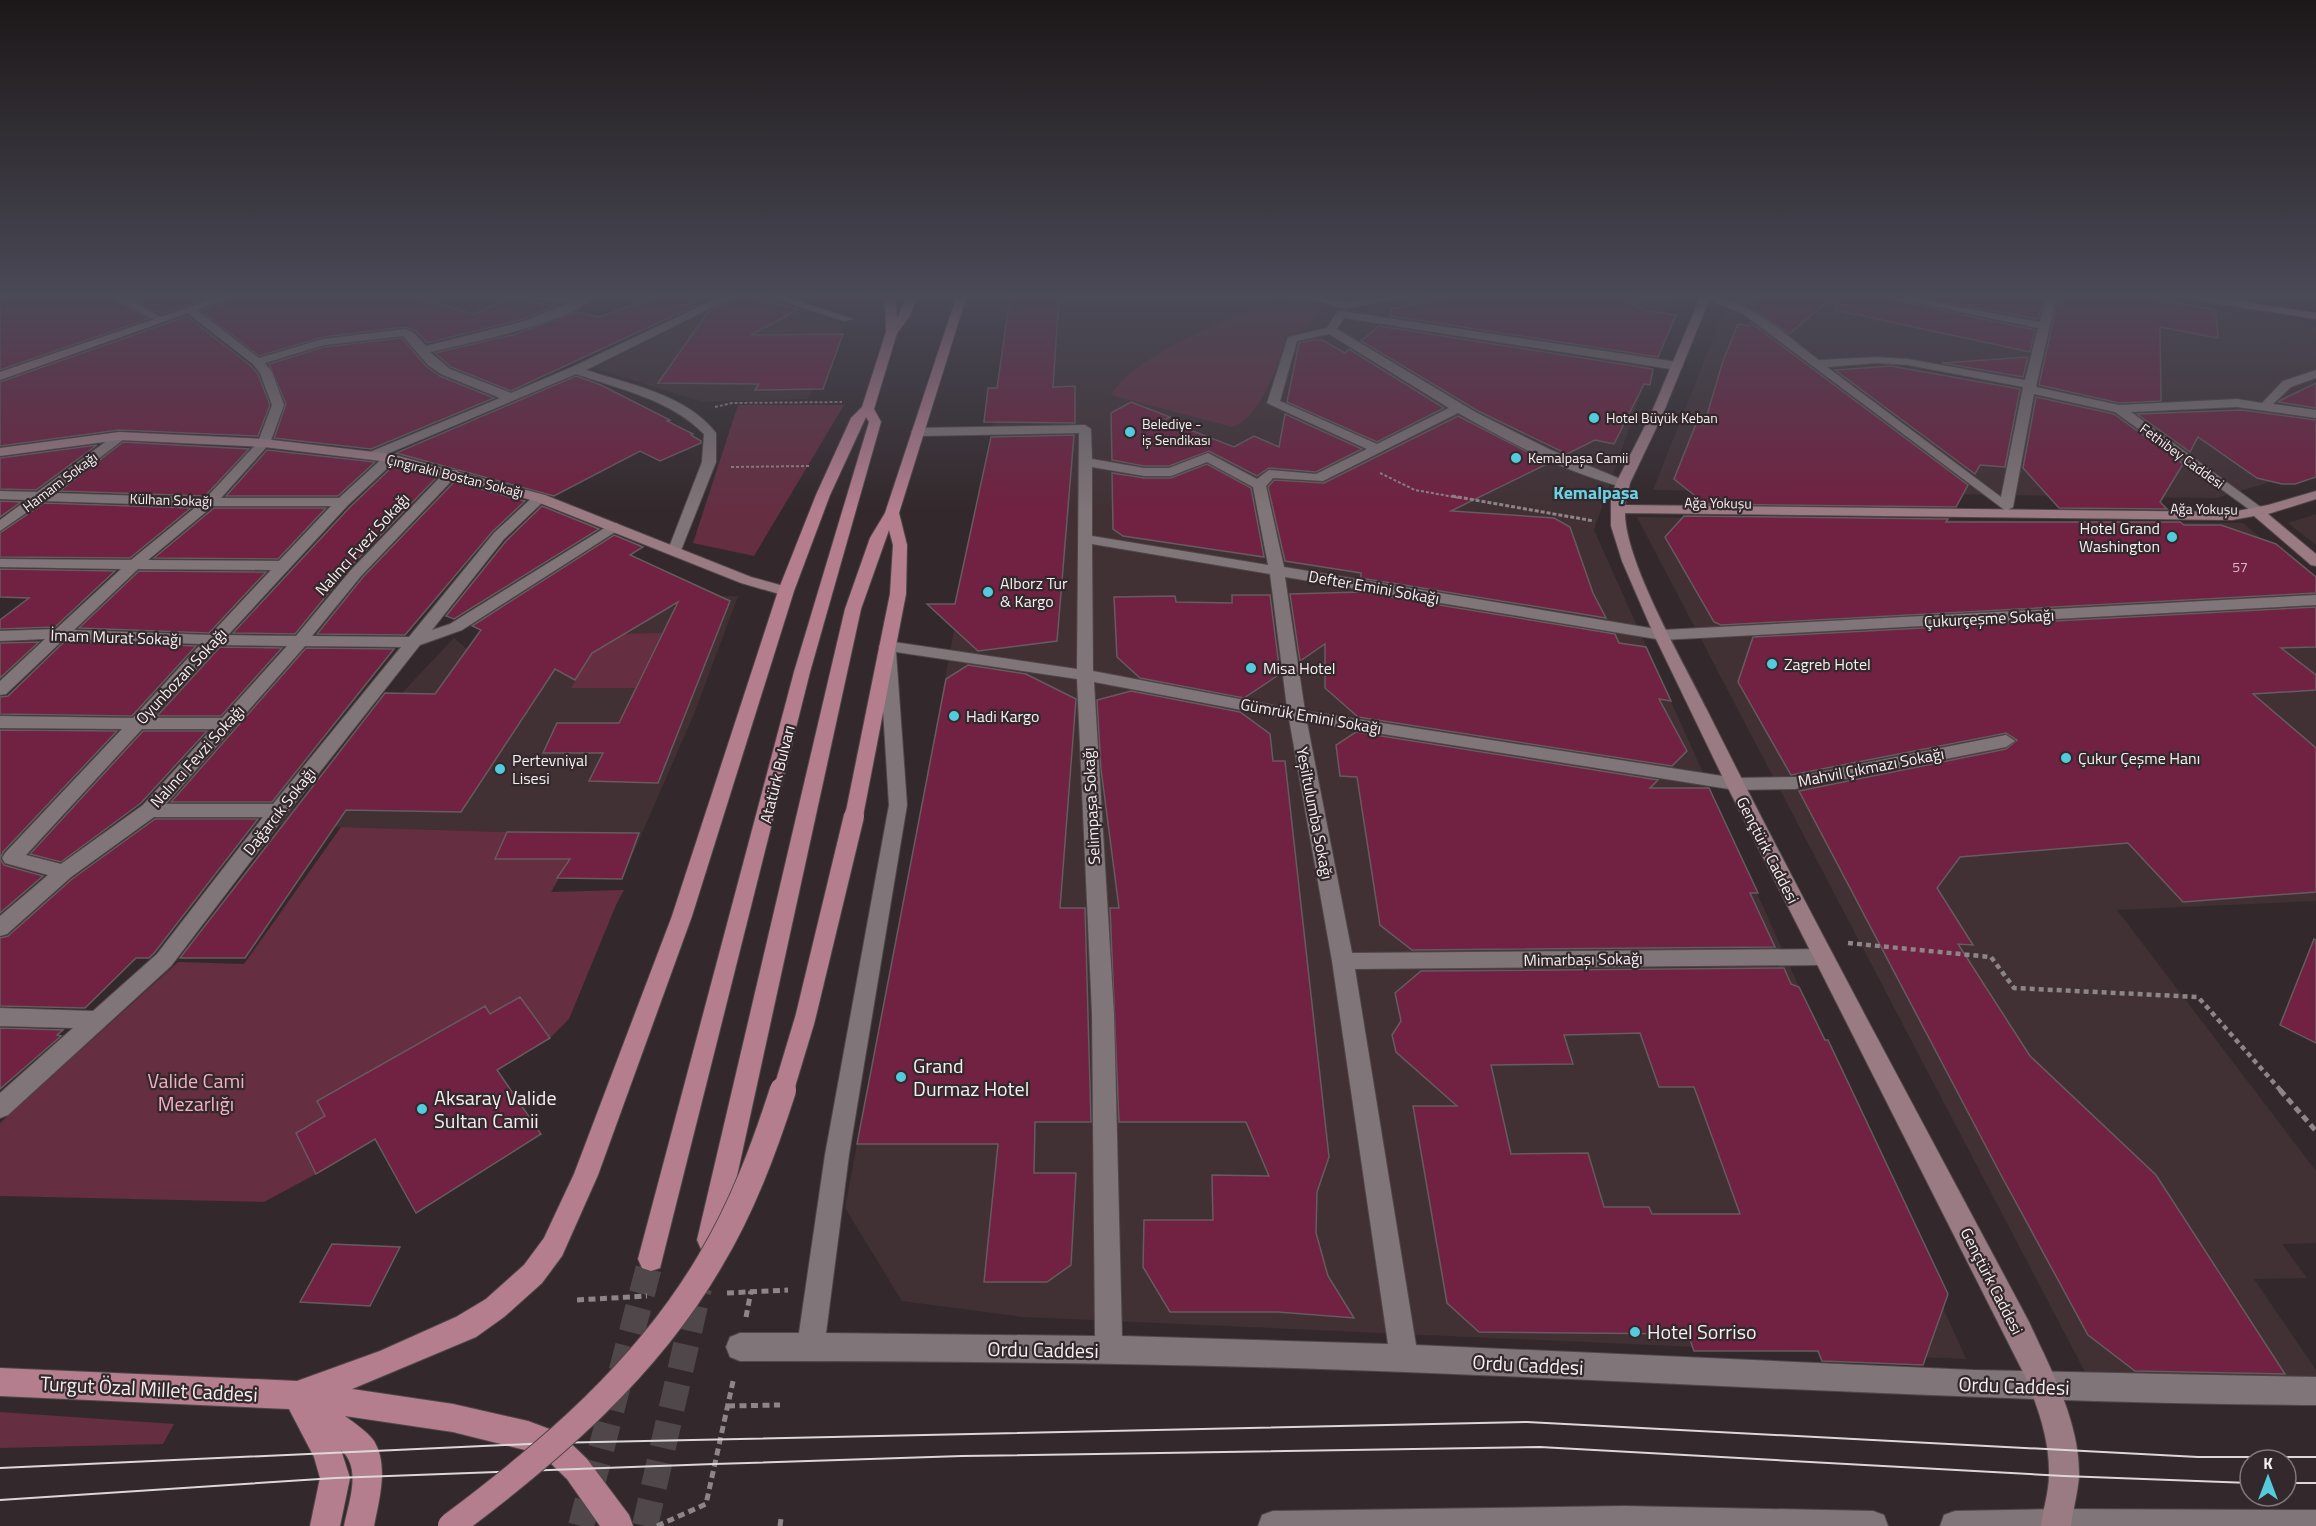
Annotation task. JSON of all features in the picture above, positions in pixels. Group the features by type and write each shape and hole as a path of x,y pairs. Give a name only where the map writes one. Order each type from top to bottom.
{"main road":[{"name":"Atatürk Bulvarı","path":"651,1259 802,672 875,422 868,409 880,369"},
{"path":"710,1240 844,643 867,565 877,538 892,513 938,369"},
{"path":"297,1395 383,1364 465,1327 495,1308 532,1274 553,1247 586,1175 682,916 786,591 823,495 857,418 868,409"},
{"path":"451,1526 542,1455 608,1392 658,1335 699,1278 735,1216 790,1066 854,816 898,594 900,545 892,513"},
{"name":"Turgut Özal Millet Caddesi","path":"0,1382 297,1395 453,1418 528,1435 550,1443 577,1469 618,1526"},
{"path":"297,1395 327,1452 335,1478 325,1526"},
{"path":"297,1395 363,1450 368,1478 359,1526"}],"street":[{"path":"0,376 20,369"},
{"path":"0,690 134,565 210,502 264,443 278,405 263,369"},
{"path":"441,369 457,379 492,388 511,398"},
{"path":"374,456 576,369"},
{"path":"577,369 676,407 701,420 710,433 706,467 675,550"},
{"path":"1283,369 1272,403 1376,448"},
{"path":"1393,369 1457,409 1584,469 1623,483"},
{"path":"1618,511 1623,483 1676,369"},
{"path":"1822,369 2009,510 2033,369"},
{"name":"Fethibey Caddesi","path":"1943,369 2119,409 2257,511 2316,562"},
{"path":"2266,406 2270,398 2286,385 2301,376 2316,374"},
{"path":"2119,409 2222,403 2266,406 2316,414"},
{"path":"1086,462 1144,472 1171,472 1208,457 1259,485 1269,474 1283,473 1318,478 1457,409"},
{"name":"Selimpaşa Sokağı","path":"917,432 1085,429 1084,675 1103,1014 1109,1350"},
{"name":"Çıngıraklı Bostan Sokağı","path":"0,452 119,436 264,443 391,458 540,498 746,580 786,591"},
{"name":"Hamam Sokağı","path":"0,527 119,436"},
{"name":"Oyunbozan Sokağı","path":"64,872 12,858 343,502 391,458"},
{"name":"Nalıncı Fvezi Sokağı","path":"300,641 356,573 452,473"},
{"name":"Yeşiltulumba Sokağı","path":"1259,485 1277,570 1297,715 1343,961 1404,1358"},
{"name":"Külhan Sokağı","path":"0,495 210,502 343,502"},
{"name":"Ağa Yokuşu","path":"1618,511 2009,510 2232,516 2316,495"},
{"name":"Dağarcık Sokağı","path":"0,1108 164,960 278,811 499,536 540,498"},
{"name":"Gençtürk Caddesi","path":"1618,511 1629,561 1662,635 1818,948 2014,1322 2044,1387 2063,1459 2064,1476 2056,1525"},
{"path":"413,642 456,627 616,527"},
{"name":"Defter Emini Sokağı","path":"1086,539 1662,635"},
{"path":"0,563 284,566"},
{"name":"Çukurçeşme Sokağı","path":"1662,635 2316,600"},
{"name":"İmam Murat Sokağı","path":"0,636 60,634 214,640 413,642"},
{"name":"Nalıncı Fevzi Sokağı","path":"0,928 64,872 150,810 300,641"},
{"path":"811,1347 837,1155 898,805 887,646"},
{"name":"Gümrük Emini Sokağı","path":"887,646 1084,675 1297,715 1735,784"},
{"path":"0,722 226,724"},
{"name":"Mahvil Çıkmazı Sokağı","path":"1735,784 1795,783 2006,741"},
{"path":"150,810 278,811"},
{"name":"Mimarbaşı Sokağı","path":"1343,961 1818,948"},
{"path":"0,1017 99,1020"},
{"name":"Ordu Caddesi","path":"740,1347 1109,1350 1404,1358 1807,1379 2125,1390 2316,1391"},
{"path":"1273,1526 1624,1521 1873,1526"},
{"path":"1955,1526 2316,1525"}],"path":[{"path":"732,403 846,402"},
{"path":"1354,460 1415,490 1618,511"},
{"path":"706,467 818,466"},
{"path":"1818,948 1991,957 2014,988 2199,997 2316,1131"},
{"path":"657,1526 706,1504 740,1347"},
{"path":"728,1406 780,1405"}],"shaded area":[{"path":"597,369 823,369 808,399 703,402"},
{"path":"1004,369 1649,369 1594,530 1966,1359 1023,1317 902,1301 845,1208"},
{"path":"1701,369 2316,369 2316,468 2217,498 1653,490"},
{"path":"2316,514 2316,545 2288,523"},
{"path":"1637,517 2243,523 2316,585 2316,901 2117,910 2316,1171 2316,1243 2282,1244 2307,1278 2254,1279 2316,1370 2316,1382 2085,1372"},
{"name":"Pertevniyal Lisesi","path":"738,596 694,714 622,879 557,878 569,859 495,859 507,832 277,825 454,638 467,649 603,606 678,607 679,598"}],"green space":[{"path":"1136,369 1275,369 1267,389 1251,413 1242,422 1232,427 1111,395 1124,379"},
{"path":"738,405 844,405 754,556 693,543"},
{"path":"662,633 635,688 571,688 592,653 624,634"},
{"name":"Valide Cami Mezarlığı","path":"341,827 507,832 496,859 570,859 551,892 624,890 569,1019 550,1038 520,997 490,1014 485,1006 317,1101 325,1116 296,1133 316,1174 264,1202 0,1196 0,1123 178,962 244,964"},
{"path":"0,1412 174,1424 163,1444 0,1448"}],"building":[{"path":"36,369 254,369 258,374 270,405 258,436 119,430 0,446 0,382"},
{"path":"271,369 430,369 440,376 494,398 371,449 274,438 286,404"},
{"path":"457,369 558,369 511,391"},
{"path":"668,369 830,369 823,389 755,390 759,384 658,383"},
{"path":"1000,369 1054,369 1053,387 1075,386 1075,423 984,422 988,388 997,388"},
{"path":"1294,369 1382,369 1444,408 1377,442 1287,402"},
{"path":"1408,369 1653,369 1650,385 1644,384 1614,444 1595,440 1567,454 1478,411"},
{"path":"1721,369 1813,369 1968,485 1956,507 1695,504 1699,499 1674,479 1696,424 1704,425"},
{"path":"1909,369 2020,389 2005,467 1980,465 1975,474 1835,370"},
{"path":"1978,369 2025,369 2023,377"},
{"path":"2042,369 2161,369 2161,401 2119,403 2039,385"},
{"path":"576,376 601,385 670,420 667,421 693,434 691,435 701,443 660,461 640,451 554,496 396,453"},
{"path":"2316,383 2316,408 2278,402 2279,401"},
{"path":"2036,397 2114,414 2183,464 2160,502 2167,509 2059,508 2023,468"},
{"path":"1131,402 1170,417 1164,420 1234,447 1254,436 1279,447 1285,414 1362,449 1316,472 1269,468 1257,476 1209,451 1169,466 1144,466 1112,460 1111,413"},
{"path":"2242,410 2316,420 2316,477 2295,484 2282,484 2257,478 2198,437 2190,452 2137,414"},
{"path":"1458,416 1549,463 1451,511 1554,518 1570,527 1593,593 1606,618 1361,578 1361,573 1285,561 1268,487 1274,480 1324,483"},
{"path":"1074,435 1057,641 978,651 927,604 955,604 991,437"},
{"path":"123,442 249,449 205,496 60,491"},
{"path":"97,445 36,490 0,489 0,458"},
{"path":"267,450 375,462 338,496 226,496"},
{"path":"1207,464 1251,488 1264,557 1123,536 1113,529 1112,473 1144,478 1171,478"},
{"path":"394,465 437,477 349,568 295,634 233,633 350,507"},
{"path":"454,482 525,501 492,532 405,635 317,634 363,577"},
{"path":"0,501 21,502 0,517"},
{"path":"44,503 191,508 130,558 0,557 0,533"},
{"path":"542,506 599,529 454,619 446,616 506,541"},
{"path":"214,508 326,508 278,559 154,558"},
{"path":"1684,516 1948,519 1946,522 2180,522 2184,525 2221,525 2276,544 2316,577 2316,593 1721,625 1714,622 1665,537"},
{"path":"614,535 643,547 630,555 730,601 658,783 589,781 603,753 543,753 557,723 619,723 678,602 592,653 575,680 555,669 461,812 346,810 245,958 180,958 385,693 435,694 481,630 472,626"},
{"path":"0,569 115,571 55,627 0,629 0,620 29,598 0,597"},
{"path":"139,571 266,572 209,633 79,628"},
{"path":"1360,592 1615,634 1619,643 1646,647 1671,701 1659,699 1687,751 1672,766 1358,717 1325,688 1325,644 1300,661 1290,594"},
{"path":"1232,595 1270,595 1280,674 1244,698 1140,678 1117,657 1114,597 1175,596 1176,602 1232,603"},
{"path":"2316,607 2316,647 2281,648 2316,675 2316,690 2253,694 2316,748 2316,892 2183,902 2128,843 1960,857 1937,888 1973,945 1958,944 2030,1056 2156,1175 2285,1374 2135,1371 2088,1335 1799,791 2006,749 2017,740 2006,733 1791,775 1738,682 1753,637"},
{"path":"65,641 196,646 132,716 0,714 0,697 8,696"},
{"path":"39,642 0,678 0,643"},
{"path":"220,647 282,648 221,716 157,716"},
{"path":"306,648 394,649 272,802 171,802"},
{"path":"968,665 1026,674 1076,699 1060,908 1085,908 1091,1122 1035,1122 1034,1173 1076,1173 1071,1265 1047,1282 984,1282 998,1144 857,1144 946,679"},
{"path":"1131,691 1240,712 1270,734 1273,761 1285,761 1329,1157 1317,1192 1316,1233 1328,1276 1354,1318 1278,1312 1170,1312 1143,1267 1144,1220 1213,1220 1212,1175 1269,1176 1246,1122 1119,1122 1110,908 1119,908 1101,769 1097,700"},
{"path":"0,730 117,731 3,852 0,859"},
{"path":"143,731 207,731 141,803 61,862 30,854"},
{"path":"1356,732 1658,780 1650,788 1709,788 1758,893 1750,893 1775,947 1412,950 1380,925 1357,777 1340,776 1336,745"},
{"path":"155,819 258,819 155,952 149,958 136,958 85,1008 0,1006 0,938 8,936 72,879"},
{"path":"507,832 639,833 622,879 557,878 570,859 495,859"},
{"path":"0,859 4,865 43,876 0,913"},
{"path":"2314,939 2316,940 2316,1043 2280,1025"},
{"path":"1784,968 1791,984 1799,987 1825,1040 1828,1040 1948,1294 1923,1365 1822,1361 1818,1351 1694,1351 1688,1334 1479,1332 1447,1303 1413,1106 1457,1106 1396,1052 1392,1035 1401,1021 1395,993 1421,971","holes":["1640,1033 1659,1087 1694,1087 1740,1214 1652,1214 1649,1207 1604,1207 1588,1153 1511,1154 1491,1065 1573,1064 1564,1035"]},
{"name":"Aksaray Valide Sultan Camii","path":"520,997 550,1038 497,1070 541,1134 416,1213 375,1139 316,1174 296,1133 325,1116 317,1101 485,1006 490,1014"},
{"path":"0,1028 63,1030 57,1035 61,1036 0,1089"},
{"path":"332,1244 400,1247 370,1306 300,1302"}],"tunnel":[{"path":"581,1526 651,1259"},
{"path":"645,1526 699,1288"}],"tram line":[{"path":"0,1468 550,1443 1527,1422 2198,1457 2316,1457"},
{"path":"0,1500 335,1478 714,1464 962,1456 1540,1447 2064,1476 2238,1483"},
{"path":"2298,1483 2316,1483"}],"place":[{"name":"Hotel Büyük Keban","path":"1594,418"},
{"name":"Belediye - iş Sendikası","path":"1130,432"},
{"name":"Kemalpaşa Camii","path":"1516,458"},
{"name":"Hotel Grand Washington","path":"2172,537"},
{"name":"Alborz Tur & Kargo","path":"988,592"},
{"name":"Zagreb Hotel","path":"1772,664"},
{"name":"Misa Hotel","path":"1251,668"},
{"name":"Hadi Kargo","path":"954,716"},
{"name":"Çukur Çeşme Hanı","path":"2066,758"},
{"name":"Pertevniyal Lisesi","path":"500,769"},
{"name":"Grand Durmaz Hotel","path":"901,1077"},
{"name":"Aksaray Valide Sultan Camii","path":"422,1109"},
{"name":"Hotel Sorriso","path":"1635,1332"}],"district":[{"name":"Kemalpaşa","path":"1596,493"}]}
